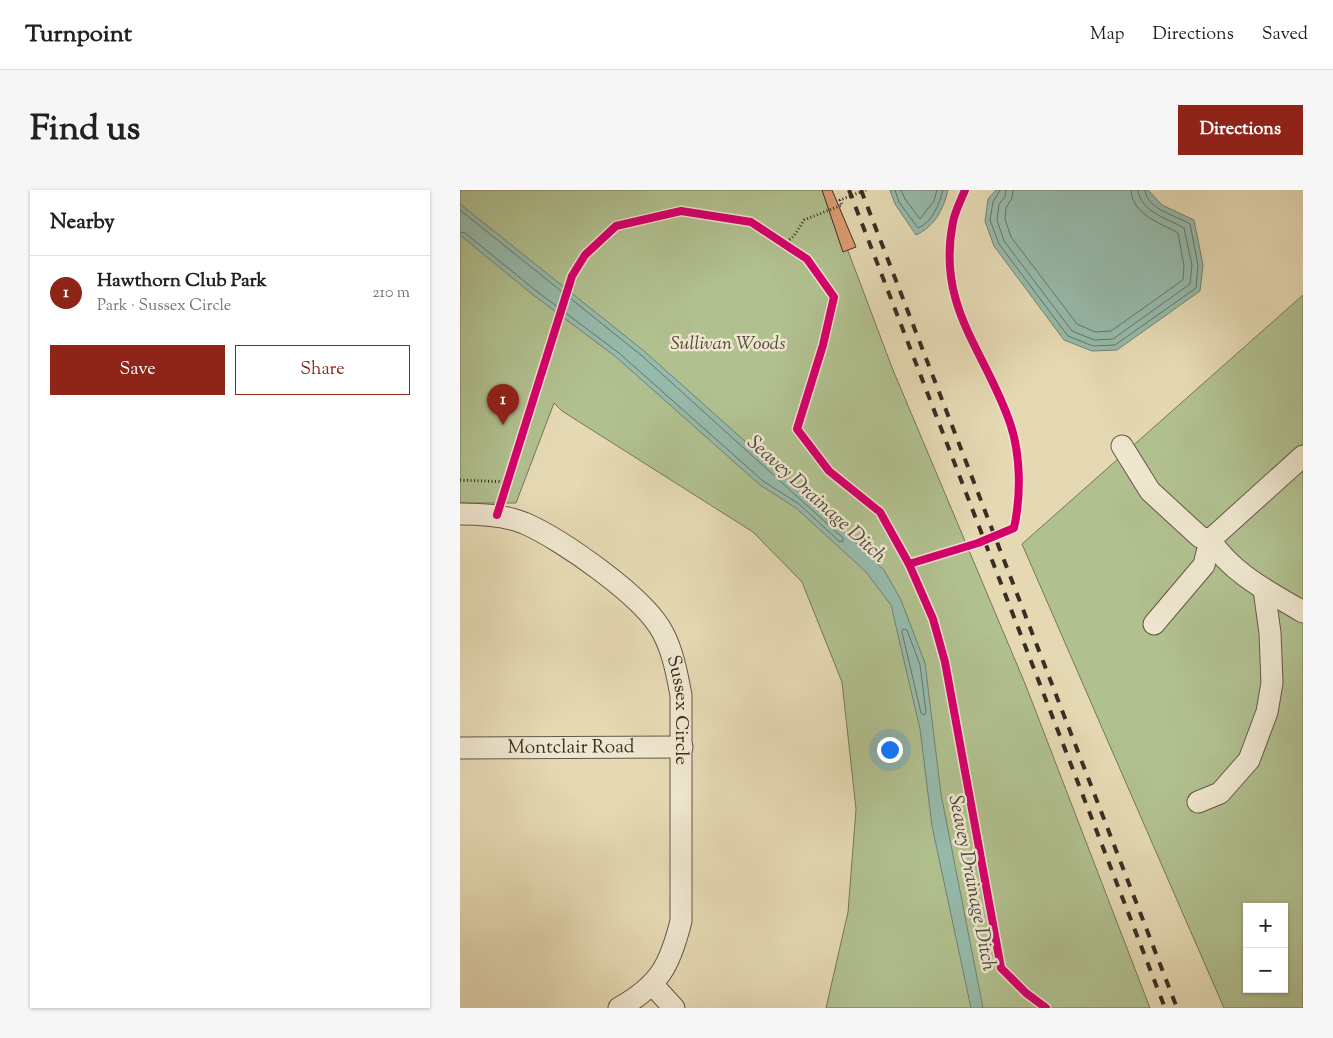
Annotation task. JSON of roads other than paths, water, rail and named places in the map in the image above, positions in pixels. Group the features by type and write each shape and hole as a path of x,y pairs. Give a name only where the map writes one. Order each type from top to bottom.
{"street":[{"path":"1122,446 1150,491 1200,537 1210,540 1223,559 1264,589 1303,612"},
{"path":"1154,624 1204,565 1210,540 1303,456"},
{"name":"Sussex Circle","path":"460,514 497,515 522,522 547,534 641,603 663,633 675,665 681,695 682,921 673,954 652,984 638,998 618,1008"},
{"path":"1198,802 1220,793 1249,760 1267,712 1272,683 1270,633 1264,589"},
{"name":"Montclair Road","path":"460,748 682,747"},
{"path":"652,984 674,1008"}],"water":[{"path":"890,190 948,190 944,204 937,217 928,227 916,235 895,204"},
{"path":"996,190 1148,190 1162,205 1194,220 1203,265 1200,291 1117,350 1092,351 1064,340 994,246 985,221 988,199"},
{"path":"460,204 644,351 812,501 884,570 901,600 925,663 941,794 983,1008 971,1008 932,826 920,729 891,605 866,572 796,508 760,485 616,357 532,294 460,235"}],"railway":[{"path":"849,190 1165,1008"},
{"path":"861,190 1177,1008"}],"place":[{"name":"Hawthorn Club Park","path":"503,425"}],"park label":[{"name":"Sullivan Woods","path":"728,344"}],"water label":[{"name":"Seavey Drainage Ditch","path":"816,500"},
{"name":"Seavey Drainage Ditch","path":"971,883"}]}
